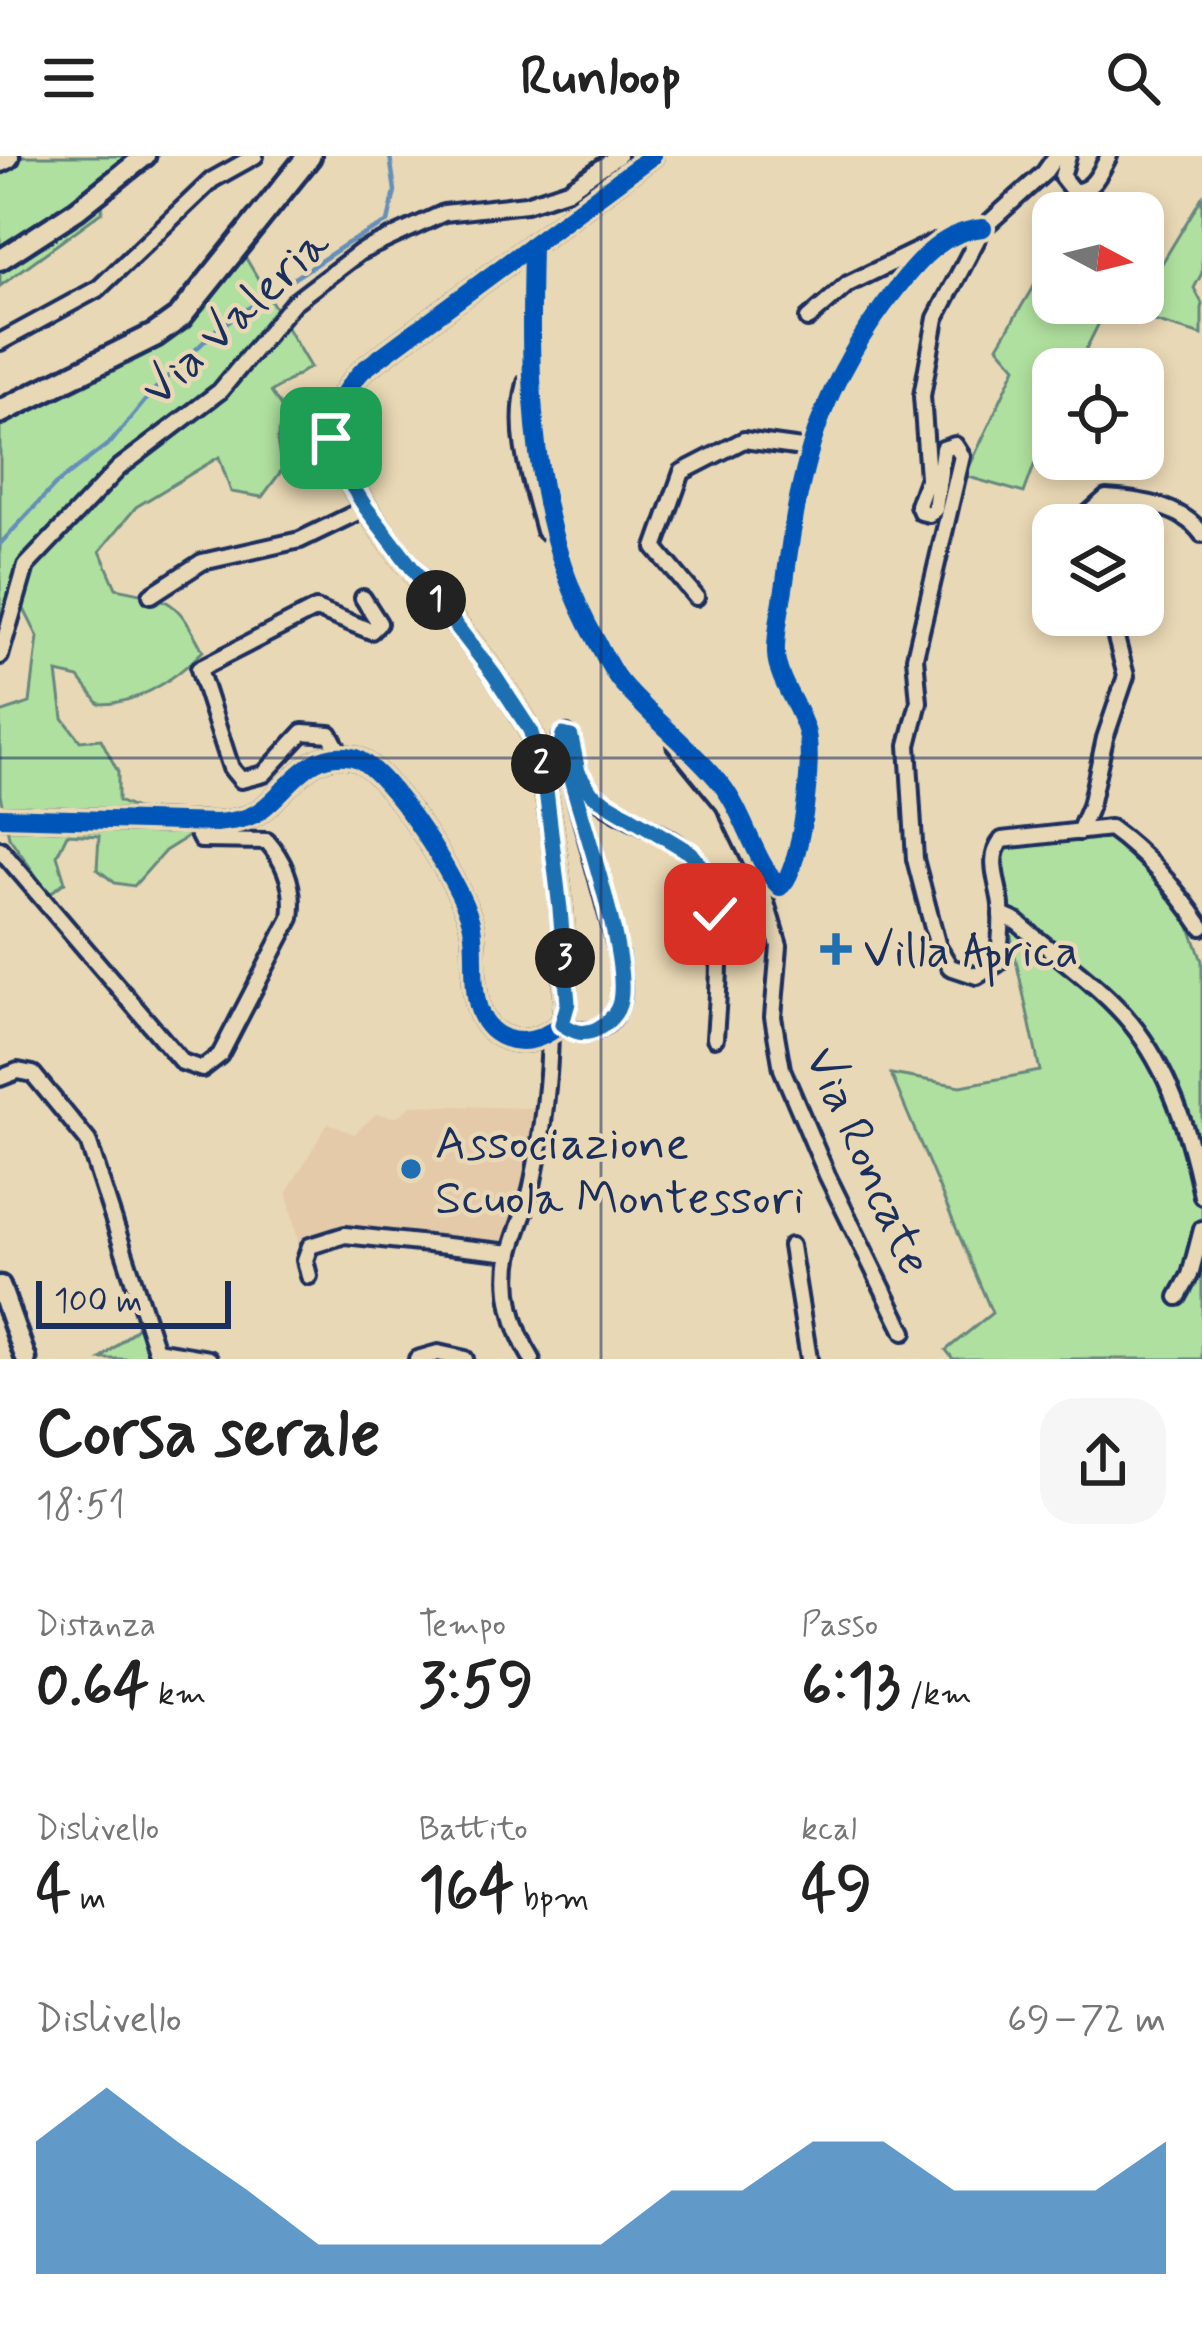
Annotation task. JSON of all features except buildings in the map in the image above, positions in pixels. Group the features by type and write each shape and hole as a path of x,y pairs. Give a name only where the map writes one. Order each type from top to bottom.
{"main road":[{"path":"0,260 76,210 145,156"},
{"path":"0,412 180,317 309,156"},
{"path":"0,1286 26,1359"}],"street":[{"path":"0,342 99,288 212,180 255,156"},
{"name":"Via Valeria","path":"0,656 26,566 119,468 220,391 293,303 360,252 444,213 526,204 568,190 618,156"},
{"path":"532,1359 520,1341 509,1300 511,1253 531,1193 556,1028 568,1003 544,773 530,730 494,675 366,508 332,454 332,418 344,389 363,370 652,156"},
{"path":"1056,156 1045,173 983,228 936,318 922,396 928,477 919,502 921,512 929,514 935,509 943,449 955,445 962,456 915,656 919,702 908,745 915,859 938,947 950,967 977,976 997,964 1001,914 994,869 996,847 1002,840 1110,828 1128,841 1202,927"},
{"path":"1068,156 1062,177 1073,191 1082,192 1091,186 1109,156"},
{"path":"808,319 848,284 963,230 983,228"},
{"path":"532,247 529,372 534,446 558,554 577,605 617,678 696,754 733,799 780,887 796,861 808,735 775,658 792,524 809,449 831,386 863,331 910,272 946,238"},
{"path":"510,263 521,280 530,314"},
{"name":"Via Roncate","path":"529,372 519,410 524,453 568,611 613,683 688,758 724,805 757,873 779,946 772,990 782,1069 827,1175 904,1332"},
{"path":"696,596 656,548 682,472 744,440 809,449"},
{"path":"1099,504 1106,498 1140,504"},
{"path":"152,595 202,562 300,540 366,508"},
{"path":"1164,511 1191,518 1202,534"},
{"path":"341,755 330,734 303,732 264,774 241,780 231,768 200,669 316,609 371,631 379,623 363,598"},
{"path":"1079,832 1126,676 1116,636"},
{"path":"0,817 240,820 259,812 319,760 341,755 359,758 383,776 463,899 473,929 477,1003 486,1023 514,1040 536,1039 556,1028 588,1034 618,1010 619,956 561,743 567,734 578,772 592,794 681,845 705,872 712,890 718,958 715,1038"},
{"path":"0,849 182,1062 202,1069 220,1055 291,918 293,904 281,857 267,841 201,840 196,832 198,822"},
{"path":"1001,914 1017,922 1121,1012 1142,1038 1178,1107 1202,1196"},
{"path":"0,1078 18,1071 33,1074 88,1141 156,1350 209,1359"},
{"path":"1178,1298 1202,1229"},
{"path":"310,1276 305,1260 310,1246 345,1235 511,1253"},
{"path":"791,1246 809,1359"},
{"path":"417,1359 439,1353 465,1359"}],"shaded area":[{"name":"Associazione Scuola Montessori","path":"413,1105 538,1108 508,1244 345,1227 306,1240 300,1250 287,1192 328,1123 354,1134 376,1114 396,1117"}],"green space":[{"path":"0,156 139,156 104,183 102,212 0,286"},
{"path":"1202,197 1202,273 1194,288 1202,303 1202,335 1164,324 1164,260"},
{"path":"237,243 310,367 271,392 283,410 277,441 282,470 262,497 231,492 219,457 136,507 100,551 116,588 150,595 179,612 203,651 192,661 156,688 114,703 99,704 79,678 57,673 63,718 80,741 101,739 118,772 118,801 192,834 165,851 134,886 115,883 97,869 99,836 67,834 57,855 65,882 49,894 9,837 0,795 0,713 30,703 38,637 24,609 10,614 0,637 0,401 127,341 179,307"},
{"path":"1032,289 1032,324 1098,324 1086,348 1032,348 1032,471 1024,493 965,476 1016,367 998,346"},
{"path":"1115,837 1181,902 1202,961 1202,1359 953,1359 946,1350 992,1313 891,1074 961,1086 1040,1071 995,863 1010,843"},
{"path":"140,1325 152,1353 150,1359 101,1359"}],"waterway":[{"path":"0,544 55,485 112,441 153,391 218,328 388,222 395,191 390,156"}],"cycle path":[{"path":"0,817 234,821 261,810 312,764 352,757 367,765 404,805 456,887 472,927 476,992 485,1022 496,1033 519,1041 539,1038 562,1024 565,965 558,874 544,784 528,727 488,666 375,521 336,461 331,428 342,397 363,370 652,156"},
{"path":"532,247 537,449 557,547 574,594 616,675 721,784 780,887 788,877 800,838 807,787 806,730 780,673 776,645 807,461 832,391 897,288 934,248 957,234 983,228"}],"place":[{"name":"Villa Aprica","path":"836,949"},
{"name":"Associazione Scuola Montessori","path":"411,1169"}],"route":[{"path":"331,438 332,454 366,508 494,675 530,730 544,773 560,909 568,1003 562,1024 588,1034 604,1025 618,1010 621,988 619,956 575,802 563,735 571,737 578,772 592,794 691,853 705,872 715,914"}]}
